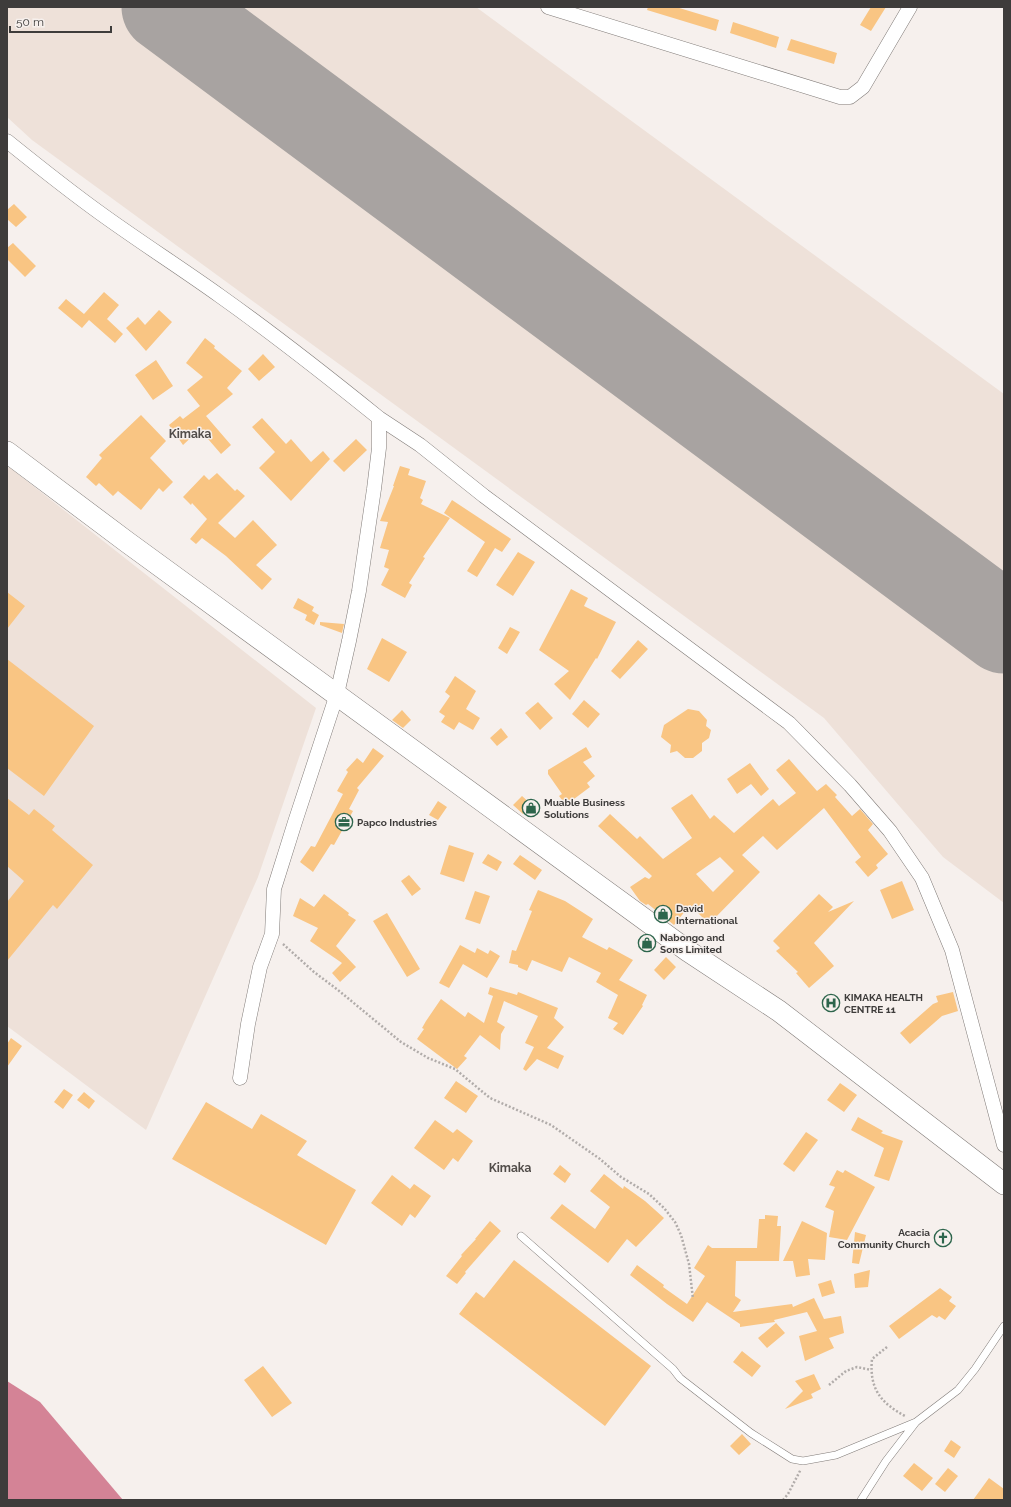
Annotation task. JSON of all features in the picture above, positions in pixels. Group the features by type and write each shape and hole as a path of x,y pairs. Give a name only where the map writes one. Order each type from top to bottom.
{"main road":[{"path":"7,452 127,542 688,951 778,1011 1004,1184"}],"street":[{"path":"548,7 840,97 850,97 862,87 910,7"},
{"path":"7,141 47,174 101,214 271,333 328,376 379,418 420,445 490,501 789,723 855,790 890,831 922,878 952,950 1004,1145"},
{"path":"240,1078 248,1024 260,967 272,934 274,889 337,694 359,591 379,448 379,418"}],"lane":[{"path":"521,1236 673,1369 680,1378 751,1433 792,1459 804,1461 836,1454 916,1422"},
{"path":"861,1500 886,1461 916,1422 958,1390 975,1369 1004,1326"}],"path":[{"path":"272,934 314,972 401,1042 428,1058 455,1069 490,1098 551,1125 600,1159 621,1177 649,1194 664,1208 675,1222 681,1235 689,1264 693,1299"},
{"path":"887,1347 872,1360 871,1370 873,1386 891,1408 916,1422"},
{"path":"829,1385 846,1371 857,1367 871,1370"},
{"path":"783,1500 799,1475 804,1461"}],"shaded area":[{"path":"7,7 476,7 1004,394 1004,903 943,857 824,718 32,140 7,117"},
{"path":"9,467 316,708 258,877 146,1130 7,1026 7,470"},
{"path":"7,1381 40,1402 123,1500 7,1500"}],"building":[{"path":"648,7 676,7 719,20 716,31 647,10"},
{"path":"871,7 886,7 871,31 860,25"},
{"path":"733,22 779,37 776,48 730,33"},
{"path":"791,39 837,53 834,64 787,50"},
{"path":"14,204 27,217 16,227 7,219 7,210"},
{"path":"13,243 36,266 25,277 7,259 7,248"},
{"path":"104,292 119,305 107,319 123,334 115,343 89,320 82,328 58,308 66,299 84,314"},
{"path":"159,310 172,322 146,351 126,328 138,317 145,325"},
{"path":"205,338 215,346 214,348 242,371 227,388 233,394 206,416 231,445 221,454 202,432 199,435 197,432 183,445 169,425 180,416 183,419 200,406 187,390 203,377 186,363"},
{"path":"263,354 275,367 259,381 248,369"},
{"path":"156,360 173,386 153,400 135,375"},
{"path":"141,415 166,441 150,458 173,482 163,492 159,488 141,510 118,491 113,496 99,483 96,486 86,477 102,458 99,455"},
{"path":"262,418 286,444 291,439 311,462 323,451 330,459 291,501 259,468 275,452 252,427"},
{"path":"356,439 367,450 344,472 333,461"},
{"path":"400,466 410,469 408,475 426,481 420,498 423,500 421,504 450,518 423,557 425,558 409,583 412,585 405,598 381,585 389,569 384,567 389,550 380,548 388,522 380,521"},
{"path":"217,473 235,491 237,489 245,496 218,523 235,538 253,520 277,545 256,565 272,579 262,590 226,556 202,538 196,544 190,539 207,519 192,503 191,505 183,497 204,475 209,480"},
{"path":"452,500 511,539 502,552 495,548 477,577 467,571 485,542 444,513"},
{"path":"518,552 535,562 513,596 496,585"},
{"path":"571,589 588,598 584,606 616,622 597,659 596,658 570,700 554,684 569,671 539,650"},
{"path":"7,592 25,606 7,629"},
{"path":"298,598 314,607 312,611 319,615 314,625 305,620 307,615 293,608"},
{"path":"320,622 344,624 342,633 320,625"},
{"path":"510,627 520,632 507,654 498,648"},
{"path":"382,638 407,652 389,682 367,669"},
{"path":"638,640 648,649 620,679 611,671"},
{"path":"7,659 94,726 44,796 7,768"},
{"path":"455,676 476,691 466,709 480,718 473,730 459,722 454,730 441,722 445,716 439,712 450,696 445,692"},
{"path":"584,700 600,714 588,728 572,714"},
{"path":"538,702 553,718 540,730 525,713"},
{"path":"688,709 699,711 707,720 706,726 711,730 709,738 702,743 702,751 693,758 685,758 677,751 670,753 671,745 661,737 664,725"},
{"path":"402,710 411,720 403,728 392,720"},
{"path":"501,728 508,737 497,746 490,738"},
{"path":"586,747 592,757 583,762 595,776 587,783 590,787 566,805 559,796 562,794 548,774 548,770"},
{"path":"373,748 384,756 357,788 359,790 349,809 353,811 334,845 331,844 313,872 300,862 311,846 315,847 343,794 337,791 348,772 346,770 357,758 363,763"},
{"path":"789,759 817,791 826,784 837,795 835,797 852,816 860,809 873,824 868,830 888,854 876,865 878,868 868,877 855,862 861,857 824,808 777,850 763,836 742,855 760,872 709,924 690,905 674,925 648,904 646,905 640,901 630,887 645,877 649,879 652,876 598,826 610,814 637,839 640,836 663,859 692,838 671,808 692,794 710,819 714,815 734,833 773,799 779,806 796,793 776,770","holes":["720,857 734,871 713,892 696,874"]},
{"path":"750,763 769,789 761,796 751,784 737,794 727,779"},
{"path":"522,796 532,805 523,814 513,805"},
{"path":"7,798 29,815 34,809 55,826 52,830 93,865 57,909 53,905 7,961 7,902 24,881 7,866"},
{"path":"438,801 447,807 438,820 429,815"},
{"path":"449,845 474,853 464,882 440,874"},
{"path":"488,854 502,862 497,871 482,863"},
{"path":"520,855 542,870 535,880 513,864"},
{"path":"409,875 421,889 412,896 401,881"},
{"path":"902,881 914,910 892,919 880,890"},
{"path":"538,890 565,901 593,919 582,937 607,950 609,947 633,960 619,980 647,995 642,1005 643,1006 623,1035 613,1029 618,1023 608,1018 618,995 596,982 601,973 569,957 562,972 532,960 527,971 518,967 518,965 509,963 512,950 516,951 532,911 529,910"},
{"path":"475,891 490,896 480,924 465,919"},
{"path":"324,894 356,920 336,946 356,967 340,982 332,973 342,963 310,941 318,928 293,916 300,898 314,907"},
{"path":"819,894 833,907 828,912 854,901 814,943 834,966 809,988 796,973 798,972 776,951 780,948 773,941"},
{"path":"387,913 420,969 407,977 373,921"},
{"path":"460,945 475,953 477,948 488,954 490,950 500,956 487,978 463,964 449,988 439,983"},
{"path":"666,957 676,967 664,980 654,970"},
{"path":"490,987 517,995 518,992 558,1008 554,1018 564,1027 547,1048 564,1056 558,1069 537,1059 526,1071 523,1069 534,1047 525,1043 538,1016 504,1001 497,1022 505,1027 501,1034 500,1050 480,1035 464,1056 467,1058 457,1069 417,1039 424,1029 422,1028 426,1021 441,999 465,1017 468,1012 484,1023 493,996 488,994"},
{"path":"953,992 958,1011 942,1016 910,1044 900,1033 933,1004 938,1002 936,996"},
{"path":"11,1038 22,1046 7,1067 7,1044"},
{"path":"456,1081 478,1096 466,1113 444,1098"},
{"path":"840,1083 857,1095 844,1112 827,1100"},
{"path":"64,1089 73,1095 63,1109 54,1102"},
{"path":"84,1092 95,1101 89,1109 77,1100"},
{"path":"206,1102 252,1129 261,1114 307,1141 297,1155 356,1190 326,1245 172,1159"},
{"path":"858,1117 883,1131 881,1133 903,1141 889,1181 874,1176 884,1148 851,1130"},
{"path":"435,1120 453,1133 457,1129 473,1141 458,1162 453,1158 444,1170 414,1148"},
{"path":"806,1132 818,1140 794,1172 783,1164"},
{"path":"560,1165 571,1174 565,1183 553,1174"},
{"path":"837,1170 843,1173 845,1170 875,1187 847,1240 829,1237 834,1211 825,1207 835,1187 829,1185"},
{"path":"604,1174 623,1189 624,1186 645,1201 664,1218 636,1247 627,1239 608,1263 550,1218 562,1204 595,1229 610,1207 590,1191"},
{"path":"392,1175 410,1189 414,1184 431,1196 415,1218 410,1214 402,1226 371,1203"},
{"path":"765,1215 778,1216 777,1226 781,1226 779,1261 736,1261 735,1296 741,1300 733,1312 792,1304 793,1307 814,1298 824,1319 841,1316 844,1333 829,1338 834,1348 805,1361 799,1336 817,1331 807,1312 774,1320 775,1322 740,1327 740,1324 707,1302 693,1322 630,1275 637,1265 664,1285 663,1287 687,1304 705,1276 694,1268 708,1245 712,1248 757,1248 759,1219 765,1219"},
{"path":"490,1221 501,1231 465,1272 466,1273 457,1284 446,1276 462,1256 461,1255"},
{"path":"802,1221 827,1233 825,1260 808,1259 810,1275 796,1277 793,1261 783,1261"},
{"path":"855,1232 866,1235 859,1264 852,1263"},
{"path":"514,1260 651,1366 605,1426 459,1314 476,1292 484,1298"},
{"path":"870,1270 868,1287 855,1288 854,1274"},
{"path":"831,1280 835,1293 822,1297 818,1284"},
{"path":"940,1288 952,1297 949,1301 956,1306 945,1320 939,1316 937,1318 932,1315 899,1339 889,1326"},
{"path":"776,1323 785,1333 767,1348 758,1338"},
{"path":"742,1351 761,1366 752,1377 733,1362"},
{"path":"263,1366 292,1403 272,1417 244,1380"},
{"path":"814,1374 821,1389 811,1394 813,1398 785,1409 803,1391 795,1381"},
{"path":"742,1434 751,1444 739,1455 730,1446"},
{"path":"951,1440 961,1447 954,1458 944,1451"},
{"path":"914,1463 933,1478 922,1491 903,1476"},
{"path":"948,1468 958,1476 945,1492 935,1484"},
{"path":"989,1478 1004,1489 1004,1500 973,1500"}],"runway":[{"path":"167,7 1004,628"}],"place":[{"name":"Muable Business Solutions","path":"531,808"},
{"name":"Papco Industries","path":"344,822"},
{"name":"David International","path":"663,914"},
{"name":"Nabongo and Sons Limited","path":"647,943"},
{"name":"KIMAKA HEALTH CENTRE 11","path":"831,1003"},
{"name":"Acacia Community Church","path":"943,1238"}],"district":[{"name":"Kimaka","path":"190,434"},
{"name":"Kimaka","path":"510,1168"}]}
